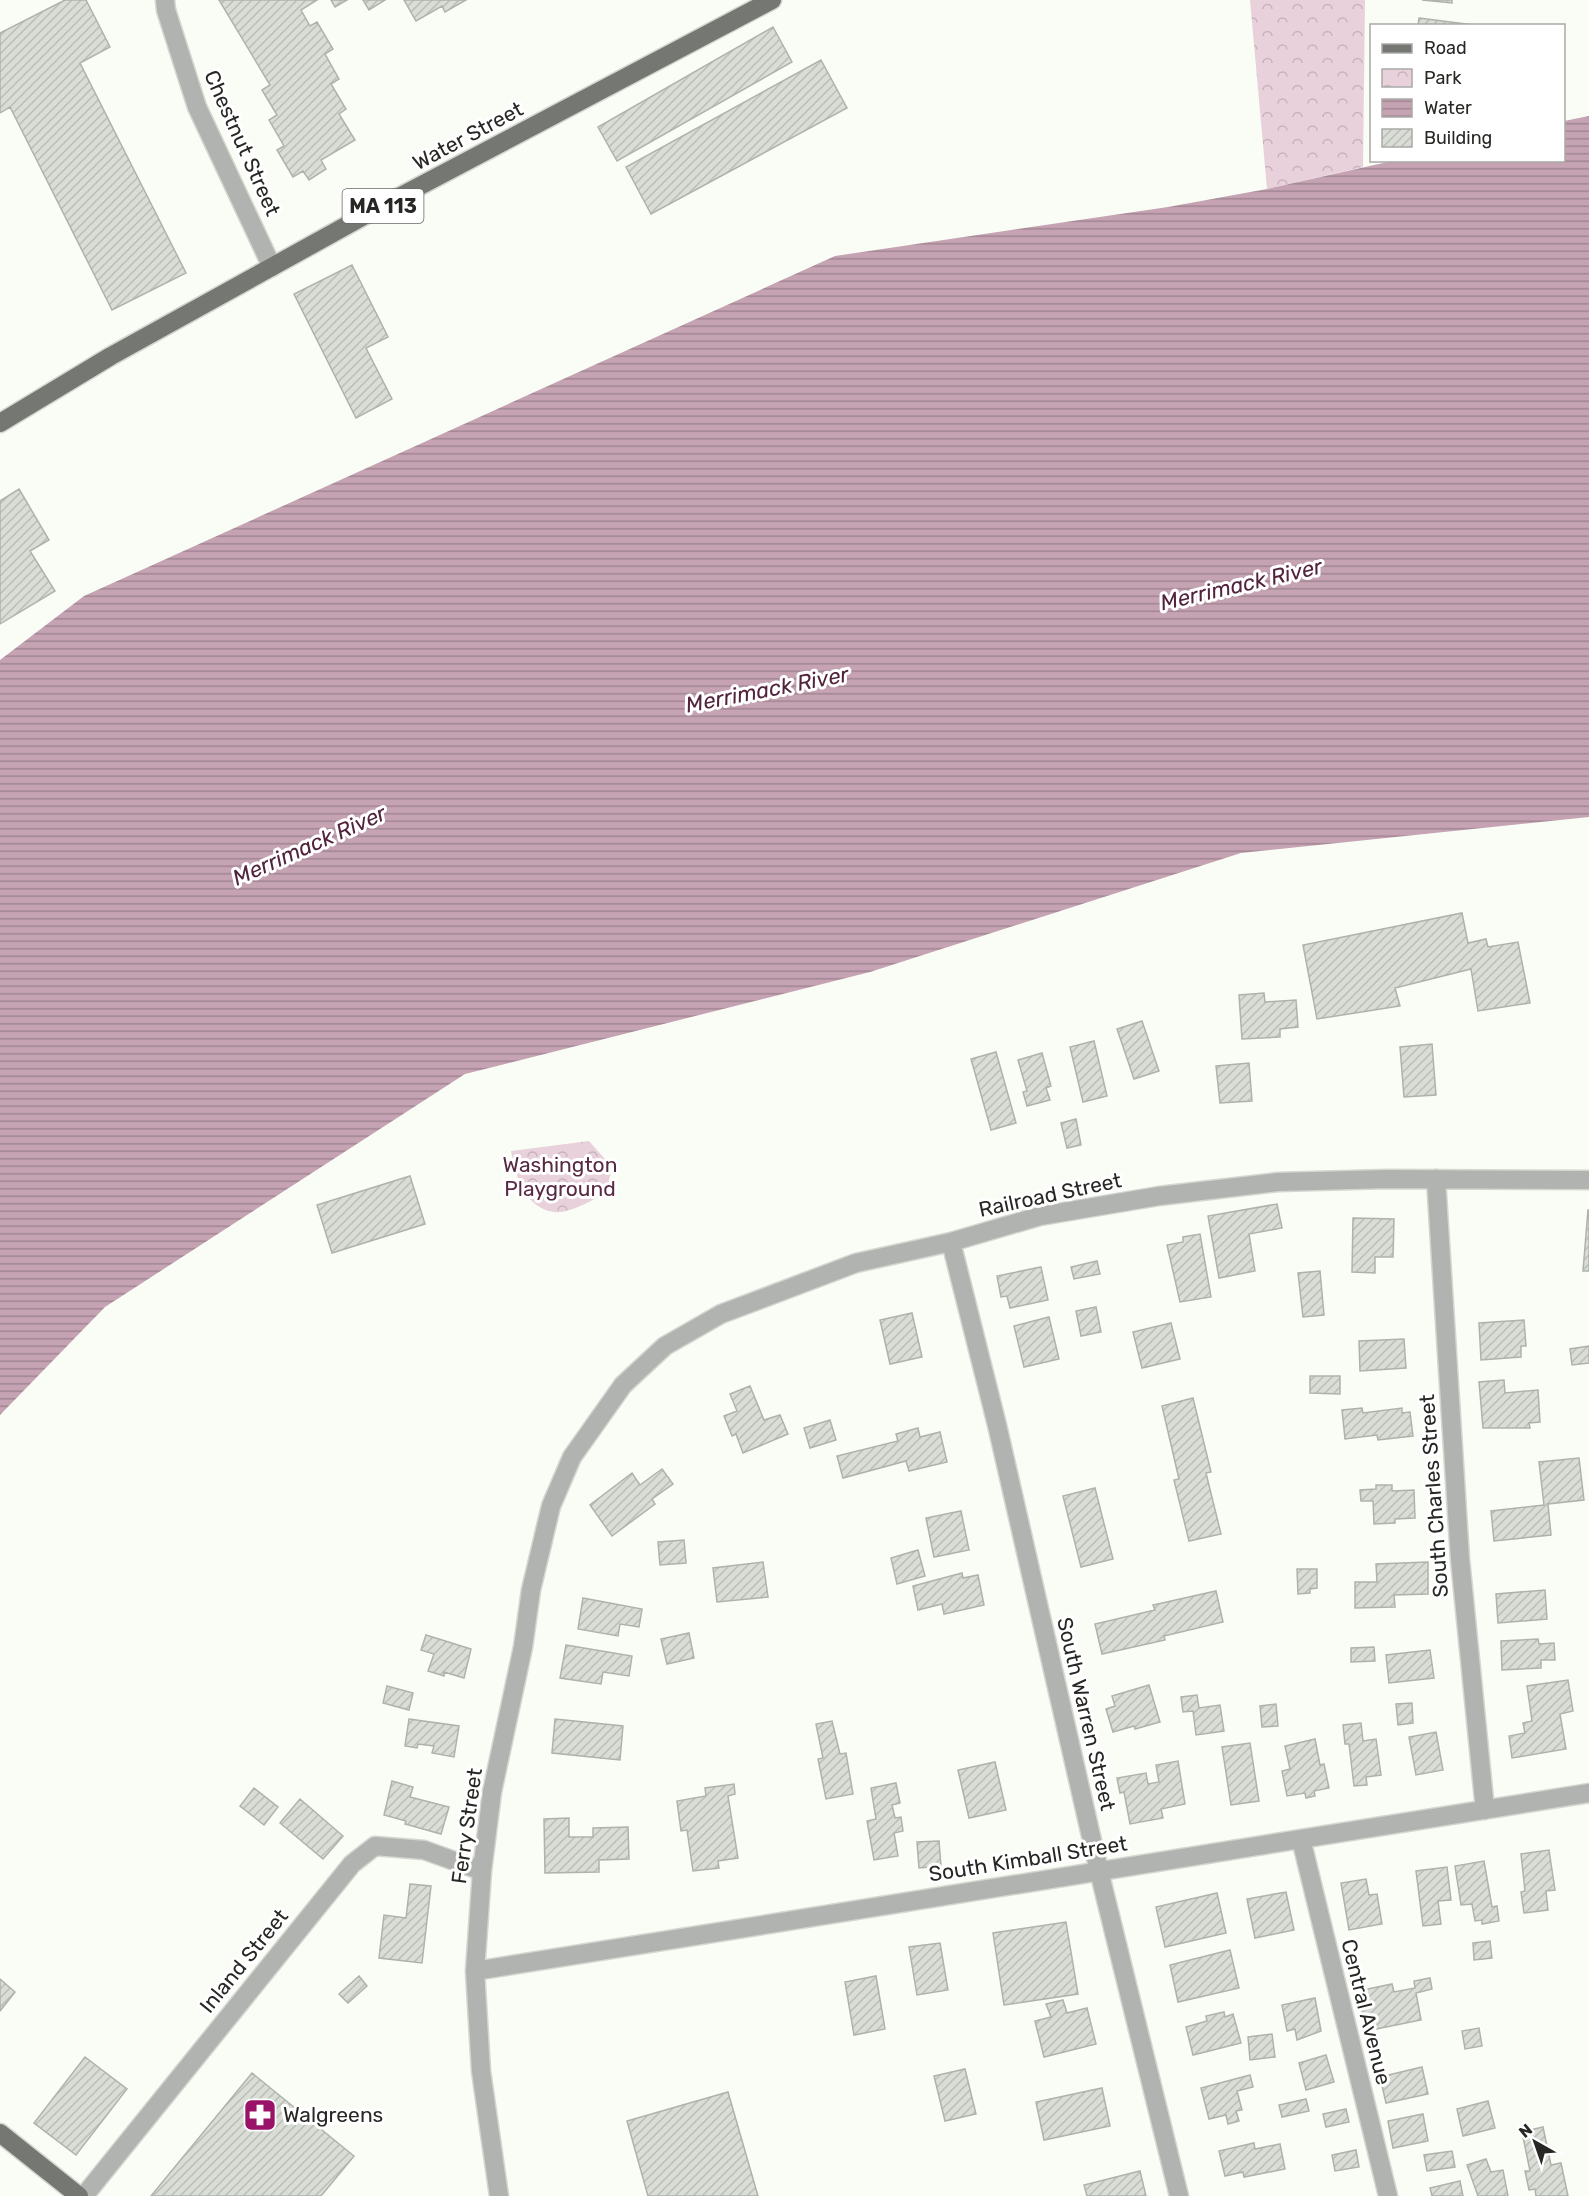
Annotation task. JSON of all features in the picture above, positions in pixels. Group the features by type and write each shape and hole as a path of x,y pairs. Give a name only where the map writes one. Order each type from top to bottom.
{"main road":[{"name":"Water Street","path":"0,423 111,356 272,267 772,0"},
{"path":"0,2133 78,2196"}],"street":[{"name":"Chestnut Street","path":"165,0 166,10 197,107 272,267"},
{"name":"Railroad Street","path":"566,1470 599,1416 623,1385 665,1346 721,1314 856,1263 951,1242 1040,1216 1159,1196 1278,1182 1436,1179 1589,1180"},
{"name":"South Charles Street","path":"1436,1179 1460,1547 1485,1809"},
{"name":"South Warren Street","path":"951,1242 997,1425 1099,1871 1179,2196"},
{"name":"Ferry Street","path":"499,2196 481,2071 475,1971 482,1871 492,1792 523,1647 531,1590 551,1506 566,1470"},
{"name":"South Kimball Street","path":"475,1971 1589,1793"},
{"name":"Central Avenue","path":"1301,1839 1388,2196"},
{"name":"Inland Street","path":"84,2196 352,1864 375,1846 424,1850 482,1871"}],"green space":[{"path":"1250,0 1365,0 1363,167 1267,189"},
{"name":"Washington Playground","path":"589,1141 612,1167 606,1193 567,1211 554,1212 535,1204 528,1197 518,1179 511,1151"}],"water":[{"name":"Merrimack River","path":"1589,116 1589,817 1241,853 870,972 465,1074 105,1307 0,1415 0,660 84,596 835,256 1168,207 1267,189 1388,162 1565,162 1565,121"}],"building":[{"path":"65,0 86,0 110,47 80,63 186,273 112,310 10,107 0,113 0,33"},
{"path":"219,0 317,0 301,10 310,26 317,22 333,49 325,54 339,79 331,84 346,109 339,114 355,140 321,160 326,169 309,180 303,171 293,177 277,150 284,146 269,120 277,115 262,90 270,85"},
{"path":"331,0 347,0 335,7"},
{"path":"363,0 385,0 369,10"},
{"path":"404,0 466,0 445,12 442,6 416,21"},
{"path":"1422,0 1452,0 1452,3"},
{"path":"1419,18 1466,24 1418,24"},
{"path":"773,27 792,62 617,161 598,127"},
{"path":"821,60 847,108 651,214 626,167"},
{"path":"352,265 388,337 366,348 392,399 356,418 294,294"},
{"path":"19,489 49,540 30,551 55,591 0,624 0,501"},
{"path":"1462,913 1468,943 1486,939 1488,947 1518,942 1530,1003 1478,1011 1471,969 1395,988 1400,1006 1317,1019 1303,945"},
{"path":"1264,993 1265,1002 1296,1000 1298,1027 1280,1029 1280,1037 1242,1039 1239,995"},
{"path":"1142,1021 1159,1071 1134,1079 1117,1029"},
{"path":"1094,1041 1107,1096 1083,1102 1070,1047"},
{"path":"1432,1044 1436,1095 1404,1097 1400,1047"},
{"path":"996,1052 1016,1123 991,1130 971,1059"},
{"path":"1042,1053 1051,1086 1046,1088 1050,1100 1027,1106 1023,1092 1027,1091 1018,1060"},
{"path":"1249,1063 1252,1101 1220,1103 1216,1066"},
{"path":"1076,1119 1081,1145 1067,1148 1061,1123"},
{"path":"410,1176 425,1224 332,1253 317,1205"},
{"path":"1277,1204 1282,1228 1249,1234 1255,1271 1219,1278 1208,1216"},
{"path":"1588,1210 1589,1271 1583,1271"},
{"path":"1353,1218 1394,1219 1393,1257 1375,1257 1375,1273 1352,1272"},
{"path":"1200,1234 1211,1297 1180,1302 1167,1245 1183,1242 1183,1237"},
{"path":"1097,1261 1100,1274 1074,1279 1071,1267"},
{"path":"1041,1267 1048,1300 1010,1308 1007,1296 1001,1297 997,1276"},
{"path":"1320,1271 1324,1315 1303,1317 1298,1273"},
{"path":"1096,1307 1101,1332 1081,1336 1076,1311"},
{"path":"912,1313 922,1357 890,1364 880,1320"},
{"path":"1049,1317 1059,1359 1024,1367 1014,1326"},
{"path":"1524,1320 1526,1346 1521,1346 1521,1357 1481,1360 1479,1323"},
{"path":"1171,1323 1180,1359 1142,1368 1133,1332"},
{"path":"1404,1339 1406,1368 1360,1371 1359,1341"},
{"path":"1589,1346 1589,1363 1572,1365 1570,1349"},
{"path":"1310,1376 1340,1376 1340,1394 1310,1393"},
{"path":"1504,1380 1505,1393 1538,1390 1540,1422 1529,1423 1530,1428 1483,1428 1479,1382"},
{"path":"750,1386 764,1420 780,1415 788,1434 743,1453 736,1434 732,1436 724,1416 737,1411 730,1394"},
{"path":"1193,1398 1211,1472 1206,1473 1221,1534 1189,1541 1174,1480 1179,1479 1162,1406"},
{"path":"1362,1408 1363,1413 1402,1408 1402,1413 1410,1412 1413,1436 1378,1440 1377,1435 1345,1439 1342,1410"},
{"path":"830,1420 836,1440 810,1448 804,1428"},
{"path":"918,1428 920,1437 940,1432 947,1462 909,1471 906,1461 843,1478 837,1456 898,1441 896,1434"},
{"path":"1579,1458 1584,1500 1548,1504 1551,1535 1494,1541 1491,1511 1544,1505 1539,1462"},
{"path":"662,1469 673,1484 652,1499 655,1504 612,1536 590,1505 632,1473 640,1485"},
{"path":"1376,1485 1392,1485 1392,1491 1414,1490 1415,1518 1395,1519 1395,1523 1374,1524 1373,1501 1361,1501 1360,1490 1376,1489"},
{"path":"1095,1488 1113,1559 1081,1567 1063,1496"},
{"path":"961,1511 969,1550 934,1557 926,1518"},
{"path":"684,1540 686,1563 660,1565 658,1542"},
{"path":"918,1550 925,1576 897,1584 891,1558"},
{"path":"763,1562 768,1597 717,1602 713,1568"},
{"path":"1428,1562 1428,1594 1394,1595 1395,1607 1355,1608 1355,1582 1377,1582 1376,1564"},
{"path":"1297,1569 1317,1569 1317,1588 1310,1589 1310,1593 1298,1594"},
{"path":"962,1573 963,1578 978,1575 984,1605 944,1614 942,1604 918,1610 913,1586"},
{"path":"1545,1590 1547,1619 1498,1623 1496,1594"},
{"path":"1216,1591 1223,1622 1164,1636 1165,1640 1102,1654 1095,1624 1155,1610 1153,1605"},
{"path":"583,1598 642,1609 639,1627 620,1624 618,1636 578,1629"},
{"path":"689,1633 694,1658 667,1664 661,1639"},
{"path":"426,1635 471,1649 464,1678 444,1672 444,1676 428,1671 434,1654 421,1650"},
{"path":"1538,1639 1539,1644 1554,1643 1555,1660 1541,1660 1541,1668 1502,1670 1501,1641"},
{"path":"566,1645 632,1656 629,1676 603,1672 601,1684 560,1678"},
{"path":"1374,1647 1375,1661 1351,1662 1351,1648"},
{"path":"1430,1650 1434,1678 1389,1683 1386,1655"},
{"path":"1568,1680 1573,1711 1560,1714 1566,1749 1512,1758 1509,1736 1525,1733 1523,1723 1532,1721 1527,1686"},
{"path":"1149,1685 1160,1722 1113,1732 1106,1709 1115,1706 1112,1696"},
{"path":"387,1686 413,1693 409,1710 383,1703"},
{"path":"1197,1695 1199,1708 1220,1705 1224,1731 1196,1735 1193,1711 1183,1712 1181,1697"},
{"path":"1412,1703 1413,1723 1398,1725 1396,1704"},
{"path":"1276,1704 1278,1726 1262,1727 1260,1706"},
{"path":"409,1719 459,1726 454,1757 432,1753 434,1746 418,1744 417,1748 405,1746"},
{"path":"555,1719 623,1726 620,1760 552,1753"},
{"path":"832,1721 840,1754 846,1753 853,1794 826,1799 818,1759 823,1758 816,1724"},
{"path":"1361,1723 1363,1741 1376,1739 1381,1775 1366,1777 1367,1785 1354,1786 1349,1744 1345,1744 1343,1725"},
{"path":"1436,1732 1443,1770 1416,1775 1409,1737"},
{"path":"1315,1739 1320,1765 1324,1764 1329,1788 1314,1791 1315,1796 1306,1798 1305,1793 1287,1796 1282,1771 1290,1769 1285,1746"},
{"path":"1250,1743 1259,1801 1231,1805 1222,1747"},
{"path":"1178,1761 1185,1804 1161,1809 1163,1818 1130,1824 1124,1792 1120,1793 1117,1778 1146,1773 1148,1784 1159,1782 1156,1765"},
{"path":"995,1762 1006,1810 969,1818 958,1770"},
{"path":"392,1781 413,1787 410,1797 449,1807 441,1834 405,1824 406,1821 384,1815"},
{"path":"896,1783 900,1803 892,1805 895,1818 901,1817 903,1831 894,1833 898,1856 874,1860 867,1821 876,1819 871,1788"},
{"path":"734,1784 735,1794 728,1796 738,1858 718,1861 719,1868 693,1871 687,1830 681,1831 677,1801 706,1796 705,1788"},
{"path":"254,1788 278,1807 264,1825 240,1806"},
{"path":"300,1799 343,1836 323,1859 280,1823"},
{"path":"569,1818 569,1837 593,1837 593,1828 628,1827 629,1859 599,1860 599,1872 545,1873 544,1819"},
{"path":"939,1841 941,1866 919,1868 917,1842"},
{"path":"1549,1850 1555,1890 1546,1891 1548,1910 1524,1913 1521,1892 1525,1891 1521,1854"},
{"path":"1484,1861 1492,1907 1497,1906 1499,1921 1482,1924 1482,1920 1475,1921 1472,1904 1461,1905 1455,1866"},
{"path":"1447,1867 1451,1900 1438,1901 1441,1924 1423,1926 1416,1871"},
{"path":"1366,1879 1369,1895 1377,1894 1382,1924 1349,1930 1341,1883"},
{"path":"410,1884 431,1886 422,1963 379,1958 384,1915 406,1918"},
{"path":"1286,1892 1294,1930 1255,1938 1247,1899"},
{"path":"1217,1893 1226,1933 1165,1947 1156,1907"},
{"path":"1066,1922 1078,1994 1004,2005 993,1933"},
{"path":"1490,1941 1492,1958 1474,1960 1473,1943"},
{"path":"940,1943 948,1990 917,1995 909,1947"},
{"path":"1230,1950 1239,1988 1178,2002 1170,1965"},
{"path":"359,1976 367,1986 348,2003 339,1994"},
{"path":"876,1976 885,2029 854,2035 845,1982"},
{"path":"1430,1978 1432,1989 1416,1993 1421,2020 1366,2031 1358,1991 1392,1984 1394,1992 1415,1988 1414,1981"},
{"path":"0,1979 15,1992 0,2011"},
{"path":"1315,1998 1321,2031 1297,2040 1295,2029 1287,2031 1282,2005"},
{"path":"1063,2000 1067,2013 1087,2008 1096,2044 1044,2057 1035,2021 1051,2017 1046,2004"},
{"path":"1224,2012 1225,2017 1233,2014 1241,2043 1193,2055 1186,2027 1207,2021 1206,2016"},
{"path":"1479,2028 1482,2046 1465,2049 1462,2031"},
{"path":"1272,2034 1275,2057 1250,2060 1248,2037"},
{"path":"1326,2055 1334,2082 1306,2090 1299,2063"},
{"path":"85,2057 127,2089 76,2155 34,2123"},
{"path":"1422,2067 1428,2094 1386,2103 1380,2077"},
{"path":"965,2069 976,2114 945,2121 934,2076"},
{"name":"Walgreens","path":"252,2073 354,2156 321,2196 151,2196"},
{"path":"1250,2075 1253,2087 1237,2091 1242,2110 1236,2111 1239,2121 1228,2124 1226,2115 1209,2119 1201,2088"},
{"path":"1102,2088 1110,2126 1044,2140 1036,2102"},
{"path":"728,2092 758,2196 648,2196 627,2121"},
{"path":"1306,2099 1309,2111 1282,2117 1279,2105"},
{"path":"1488,2101 1495,2128 1463,2136 1457,2109"},
{"path":"1346,2109 1349,2122 1326,2127 1323,2114"},
{"path":"1423,2114 1428,2141 1393,2148 1388,2121"},
{"path":"1543,2127 1551,2165 1561,2163 1568,2196 1536,2196 1535,2189 1529,2190 1525,2171 1530,2171 1522,2132"},
{"path":"1254,2143 1255,2149 1280,2144 1285,2169 1244,2177 1243,2172 1225,2176 1219,2151"},
{"path":"1356,2150 1359,2167 1335,2171 1332,2155"},
{"path":"1452,2151 1455,2167 1427,2171 1424,2155"},
{"path":"1486,2159 1491,2172 1503,2170 1508,2196 1478,2196 1467,2165"},
{"path":"1140,2171 1146,2196 1087,2196 1084,2185"},
{"path":"1460,2181 1463,2196 1432,2196 1430,2188"}],"place":[{"name":"Walgreens","path":"260,2115"}]}
